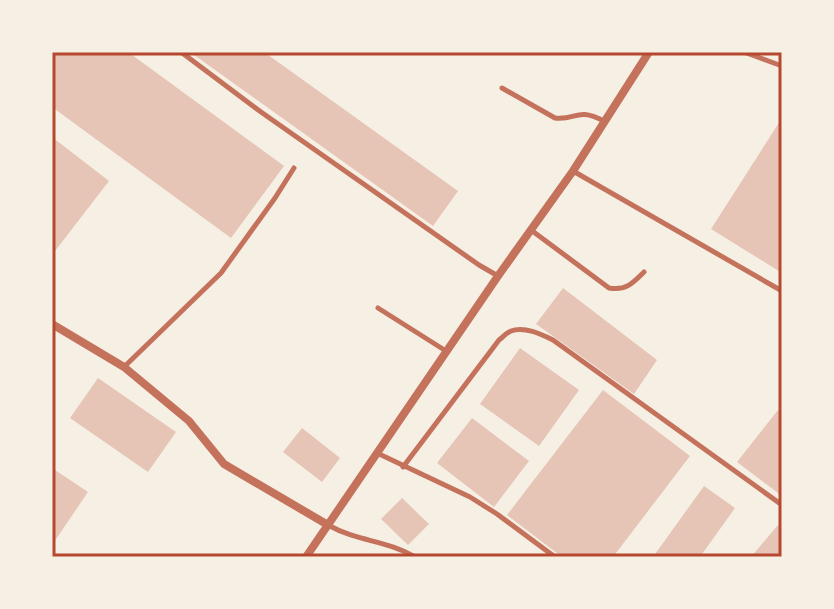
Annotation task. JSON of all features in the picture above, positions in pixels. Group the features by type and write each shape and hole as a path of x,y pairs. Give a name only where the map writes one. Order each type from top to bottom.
{"street":[{"path":"306,557 573,171 649,52"},
{"path":"52,324 124,367 189,421 224,464 328,525"}],"lane":[{"path":"181,52 261,112 498,276"},
{"path":"744,52 782,66"},
{"path":"502,88 555,118 583,113 604,121"},
{"path":"124,367 221,273 294,168"},
{"path":"573,171 782,291"},
{"path":"531,230 609,288 624,288 644,272"},
{"path":"378,308 447,352"},
{"path":"403,467 499,340 512,330 524,330 553,340 782,505"},
{"path":"376,453 470,497 555,557"},
{"path":"328,525 341,533 402,549 415,557"}],"building":[{"path":"52,52 128,52 284,166 231,238 52,107"},
{"path":"190,52 264,52 458,191 433,226"},
{"path":"782,118 782,273 711,229"},
{"path":"52,137 109,181 52,255"},
{"path":"563,288 657,360 634,394 536,324"},
{"path":"520,348 579,390 539,446 480,404"},
{"path":"98,378 176,432 148,472 70,418"},
{"path":"603,390 690,456 613,557 562,557 507,515"},
{"path":"778,410 782,413 782,496 737,462"},
{"path":"472,418 529,461 494,507 437,463"},
{"path":"302,428 340,458 322,482 283,452"},
{"path":"52,468 88,492 52,545"},
{"path":"704,486 735,508 700,557 653,557"},
{"path":"402,498 429,524 408,545 381,519"},
{"path":"778,525 782,529 782,557 751,557"}]}
